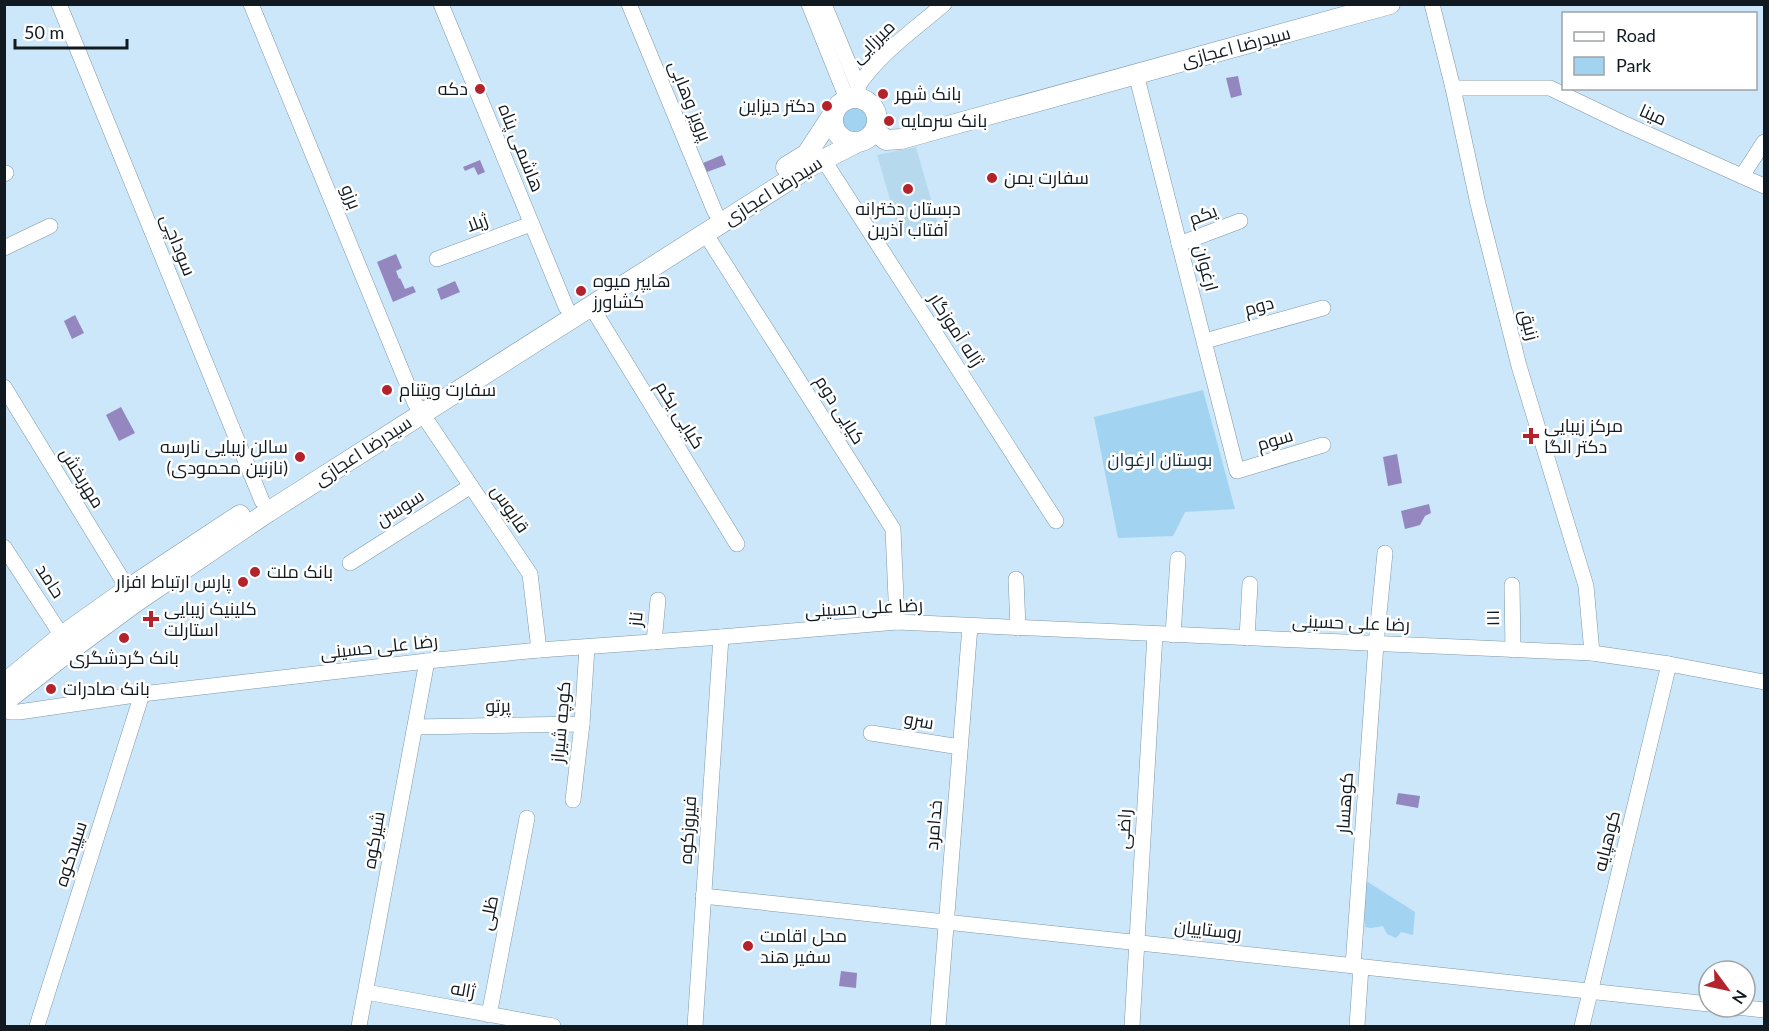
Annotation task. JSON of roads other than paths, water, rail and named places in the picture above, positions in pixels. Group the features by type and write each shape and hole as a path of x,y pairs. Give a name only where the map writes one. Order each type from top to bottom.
{"main road":[{"name":"سیدرضا اعجازی","path":"4,684 62,636 128,589 262,501 591,306 811,166 864,141 875,131 886,140 901,140 1390,4"},
{"name":"سیدرضا اعجازی","path":"4,702 137,601 566,307 807,154 850,99"},
{"path":"856,143 848,142 836,133 833,119 850,99 872,105 876,110 878,117 875,131"}],"street":[{"name":"سوداچی","path":"59,4 262,501"},
{"name":"برزو","path":"251,4 418,409"},
{"name":"هاشمی پناه","path":"441,4 566,307"},
{"name":"پرویز وهابی","path":"630,4 715,212"},
{"path":"809,4 850,99"},
{"path":"824,4 850,99"},
{"name":"میرزایی","path":"850,99 867,72 944,4"},
{"name":"زنبق","path":"1432,4 1453,87 1478,204 1519,366 1586,586 1592,653"},
{"name":"ارغوان","path":"1136,74 1237,471"},
{"name":"مینا","path":"1453,87 1550,88 1764,186"},
{"path":"1742,176 1764,142"},
{"name":"ژاله آموزگار","path":"823,159 1056,521"},
{"name":"یکم","path":"1179,244 1240,221"},
{"name":"ژیلا","path":"437,259 531,224"},
{"path":"4,248 50,226"},
{"name":"کیایی دوم","path":"705,233 893,529 897,622"},
{"name":"کیایی یکم","path":"591,306 737,544"},
{"name":"دوم","path":"1205,341 1323,308"},
{"name":"مهربخش","path":"4,387 128,589"},
{"name":"قایوس","path":"418,409 530,574 539,650"},
{"name":"سوم","path":"1237,471 1323,445"},
{"name":"سوسن","path":"350,563 471,486"},
{"name":"حامد","path":"4,548 62,636"},
{"name":"کوهسار","path":"1357,1026 1357,966 1376,644 1385,553"},
{"path":"1173,635 1178,559"},
{"path":"1016,579 1018,628"},
{"path":"1247,638 1250,584"},
{"name":"۱۱۱","path":"1512,585 1513,650"},
{"name":"ناز","path":"654,642 657,600"},
{"name":"رضا علی حسینی","path":"4,708 10,712 19,712 142,694 539,650 897,622 1592,653 1669,664 1764,682"},
{"name":"خدامرد","path":"938,1026 970,626"},
{"name":"راضی","path":"1132,1026 1155,634"},
{"name":"فیروزکوه","path":"694,1026 721,637"},
{"name":"کوچه شیراز","path":"573,800 582,724 587,647"},
{"name":"شیرکوه","path":"359,1026 427,661"},
{"name":"کوهپایه","path":"1582,1026 1669,664"},
{"name":"سپیدکوه","path":"37,1026 142,694"},
{"name":"پرتو","path":"415,727 582,724"},
{"name":"سرو","path":"871,732 960,747"},
{"name":"ظلی","path":"489,1015 527,818"},
{"name":"روستاییان","path":"704,896 1697,1003"},
{"name":"ژاله","path":"366,992 553,1026"}],"place":[{"name":"دکه","path":"480,89"},
{"name":"بانک شهر","path":"883,94"},
{"name":"دکتر دیزاین","path":"827,106"},
{"name":"بانک سرمایه","path":"889,121"},
{"name":"سفارت یمن","path":"992,178"},
{"name":"دبستان دخترانه آفتاب آذرین","path":"908,189"},
{"name":"هایپر میوه کشاورز","path":"581,291"},
{"name":"سفارت ویتنام","path":"387,390"},
{"name":"مرکز زیبایی دکتر الگا","path":"1531,436"},
{"name":"سالن زیبایی نارسه (نازنین محمودی)","path":"300,457"},
{"name":"بانک ملت","path":"255,572"},
{"name":"پارس ارتباط افزار","path":"243,582"},
{"name":"کلینیک زیبایی استارلت","path":"151,619"},
{"name":"بانک گردشگری","path":"124,638"},
{"name":"بانک صادرات","path":"51,689"},
{"name":"محل اقامت سفیر هند","path":"748,946"}],"park label":[{"name":"بوستان ارغوان","path":"1160,460"}]}
